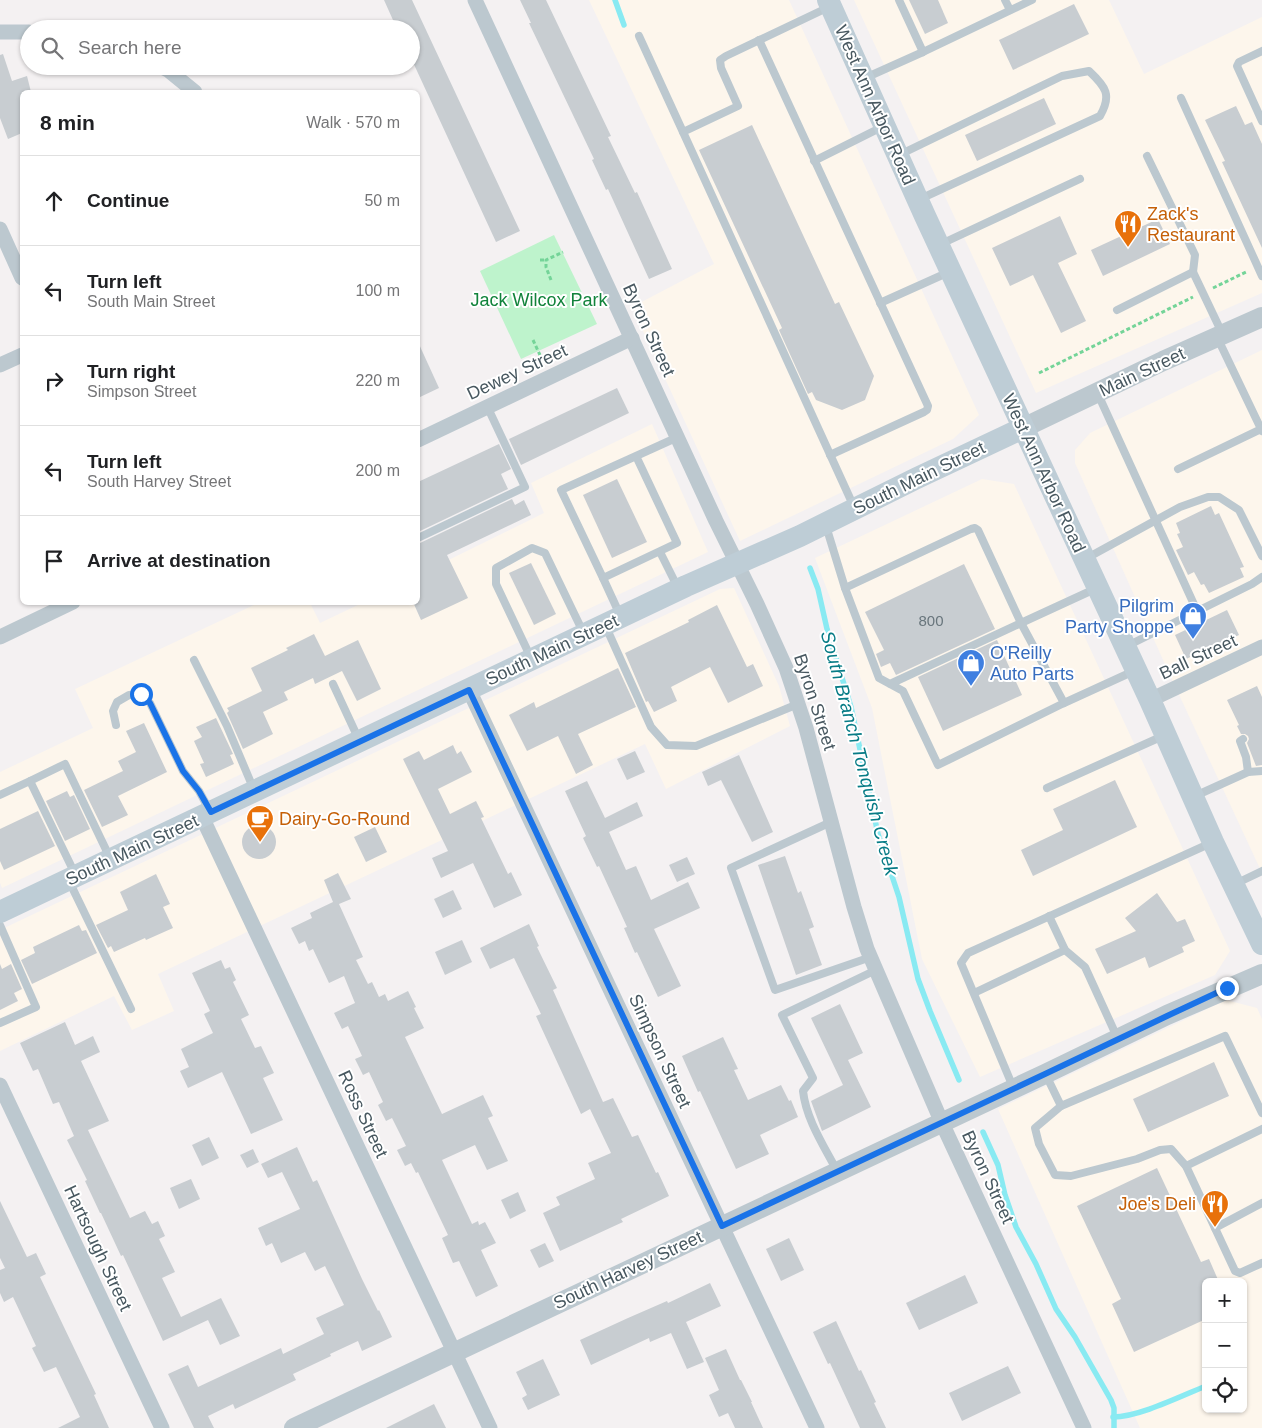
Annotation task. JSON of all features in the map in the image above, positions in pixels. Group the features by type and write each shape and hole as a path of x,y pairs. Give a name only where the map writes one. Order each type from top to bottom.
{"main road":[{"name":"West Ann Arbor Road","path":"829,3 1023,428 1150,700 1213,842 1262,944"},
{"name":"South Main Street","path":"0,912 613,621 800,536 1023,428"}],"street":[{"name":"Byron Street","path":"475,0 786,668 806,728 854,906 873,963 942,1123 1084,1428"},
{"path":"0,32 20,32"},
{"path":"174,75 192,90"},
{"path":"0,230 20,274"},
{"name":"Main Street","path":"1023,428 1262,317"},
{"name":"Dewey Street","path":"420,439 632,338"},
{"path":"0,365 20,355"},
{"path":"0,637 67,605"},
{"name":"Ball Street","path":"1150,700 1262,648"},
{"name":"Simpson Street","path":"469,690 817,1428"},
{"name":"Ross Street","path":"206,814 490,1428"},
{"name":"South Harvey Street","path":"294,1428 1167,1016 1262,974"},
{"name":"Hartsough Street","path":"0,1085 162,1428"}],"lane":[{"path":"899,0 923,52"},
{"path":"1005,0 1010,10"},
{"path":"864,79 1032,0"},
{"path":"683,132 738,106 721,68 720,60 829,3"},
{"path":"639,36 855,509"},
{"path":"758,40 928,406 927,410 830,455"},
{"path":"1262,51 1239,62 1237,66 1262,121"},
{"path":"898,156 1062,76 1089,71 1106,90 1106,106 1100,116 919,200"},
{"path":"1181,98 1262,276"},
{"path":"814,161 884,126"},
{"path":"1147,156 1194,255 1193,272 1261,430 1178,469"},
{"path":"939,244 1080,180"},
{"path":"880,303 951,271"},
{"path":"1117,310 1193,272"},
{"path":"1098,392 1197,611"},
{"path":"420,537 525,488 487,406"},
{"path":"678,438 561,490 603,578 613,621 651,727 667,746 696,746 798,704"},
{"path":"603,578 677,543 636,456"},
{"path":"1084,559 1180,508 1208,497 1220,497 1239,510 1262,556"},
{"path":"825,524 845,588 878,678 903,691 938,765 1136,670"},
{"path":"845,588 975,528 978,530 1021,623 1064,703"},
{"path":"532,660 496,584 496,568 532,548 545,553 584,635"},
{"path":"660,552 679,590"},
{"path":"1125,647 1252,584 1262,577"},
{"path":"890,684 1098,587"},
{"path":"194,660 227,726 254,792"},
{"path":"333,684 360,742"},
{"path":"116,725 113,711 117,702 129,695 141,694 150,703 183,771 199,791 206,814"},
{"path":"1047,788 1165,735"},
{"path":"1243,739 1240,741 1246,757 1248,772"},
{"path":"0,795 65,764 110,860"},
{"path":"1193,797 1248,772 1262,771"},
{"path":"30,781 131,1009"},
{"path":"831,822 731,868 775,990 873,963"},
{"path":"1014,1089 962,963 968,952 1213,842"},
{"path":"1233,884 1262,871"},
{"path":"1049,916 1065,950 1085,967 1118,1039"},
{"path":"0,925 36,1007 0,1024"},
{"path":"974,993 1065,950"},
{"path":"838,1172 804,1103 803,1091 813,1078 782,1015 873,963"},
{"path":"1262,1113 1225,1036 1061,1106 1035,1128 1039,1144 1055,1175 1071,1176 1137,1159 1160,1150 1171,1149 1186,1166 1235,1271 1240,1274 1262,1263"},
{"path":"1045,1074 1061,1106"},
{"path":"1186,1166 1262,1129"},
{"path":"1215,1228 1262,1203"}],"path":[{"path":"540,260 546,260 563,252"},
{"path":"546,260 546,267 551,280"},
{"path":"1039,373 1258,266"},
{"path":"534,340 540,355"}],"shaded area":[{"path":"589,0 789,0 979,415 953,439 740,541 632,307 714,264"},
{"path":"854,0 1109,0 1144,74 1262,17 1262,293 1036,393"},
{"path":"1262,350 1262,873 1168,671 1075,463 1075,450 1090,433"},
{"path":"652,424 708,552 2,888 0,883 0,772 93,728 75,689 254,605 311,605 320,623 358,605 420,605 420,574 544,513 531,483"},
{"path":"982,479 1014,484 1230,951 1215,975 980,1077 922,959 872,708 815,558"},
{"path":"734,588 779,686 790,726 666,789 645,744 158,974 174,1011 132,1030 114,996 0,1051 0,930 720,589"},
{"path":"1226,1000 1257,1008 1262,1019 1262,1428 1140,1428 998,1109"}],"green space":[{"name":"Jack Wilcox Park","path":"554,235 597,324 521,359 480,271"}],"building":[{"path":"384,0 412,0 520,231 496,242 419,75 420,20 393,20"},
{"path":"520,0 546,0 611,136 608,137 635,193 637,192 672,269 649,279 608,189 606,190 592,160 594,159 529,23 531,23"},
{"path":"909,0 938,0 948,23 925,34"},
{"path":"1074,4 1089,34 1013,70 999,40"},
{"path":"3,54 12,81 27,76 30,90 20,90 20,134 8,139 0,118 0,55"},
{"path":"1044,98 1056,124 977,161 965,135"},
{"path":"1236,106 1245,125 1252,122 1262,144 1262,248 1222,162 1225,161 1205,120"},
{"path":"752,125 835,304 839,302 874,376 865,400 842,410 816,400 812,392 808,394 779,330 782,328 699,150"},
{"path":"1060,216 1077,254 1058,263 1086,321 1061,333 1033,275 1010,286 992,248"},
{"path":"1158,219 1170,244 1103,276 1091,250"},
{"path":"420,346 439,388 420,397"},
{"path":"617,388 629,413 521,465 509,439"},
{"path":"499,444 511,469 501,474 508,489 420,531 420,481"},
{"path":"617,479 647,542 612,558 583,495"},
{"path":"512,499 515,505 524,500 531,515 447,555 468,598 421,620 414,605 420,605 420,543"},
{"path":"1211,506 1215,515 1219,513 1244,567 1240,568 1244,577 1209,593 1204,584 1201,585 1194,572 1188,575 1176,550 1183,547 1177,534 1180,533 1176,523"},
{"path":"531,563 556,614 534,625 509,573"},
{"path":"964,564 995,629 896,675 890,663 881,667 876,654 884,650 865,612"},
{"path":"717,605 747,667 753,664 763,686 728,703 710,667 671,687 677,701 654,712 648,701 646,702 625,653 689,622 688,620"},
{"path":"1227,610 1239,635 1186,659 1175,635"},
{"path":"314,634 325,656 358,640 381,689 357,701 342,671 315,684 313,678 284,692 288,700 263,712 273,734 243,749 227,713 229,711 227,708 262,691 251,668 288,650 286,648"},
{"name":"O'Reilly Auto Parts","path":"997,640 1022,695 943,731 918,677"},
{"path":"618,668 636,707 578,734 593,765 576,774 558,736 527,751 509,715 534,702 536,708"},
{"path":"1257,686 1262,697 1262,765 1256,766 1247,743 1248,736 1241,734 1237,726 1239,725 1227,700"},
{"path":"216,718 233,754 230,755 234,764 206,777 200,764 204,763 194,741 202,737 196,727"},
{"path":"144,723 167,772 118,796 128,815 102,827 84,790 123,771 118,761 136,752 126,731"},
{"path":"453,745 457,754 461,751 472,772 438,789 450,814 476,801 484,817 481,818 508,874 511,872 522,895 494,908 473,863 441,878 432,858 448,851 403,759 419,751 424,760"},
{"path":"635,751 645,772 627,780 617,759"},
{"path":"739,755 773,832 752,842 721,780 708,786 702,772"},
{"path":"1115,780 1137,827 1033,876 1021,850 1063,830 1053,809"},
{"path":"587,781 605,818 637,802 643,816 609,832 626,870 636,866 651,900 688,882 700,908 654,929 681,986 658,997 637,952 635,953 624,928 627,927 599,866 597,867 583,838 586,836 565,791"},
{"path":"67,791 70,797 74,795 90,829 65,841 46,801"},
{"path":"38,811 55,846 4,870 0,861 0,829"},
{"path":"259,825 266,826 271,830 275,835 275,849 271,854 266,858 259,859 252,858 247,854 243,849 242,842 243,835 247,830 252,826"},
{"path":"375,827 387,852 366,862 354,837"},
{"path":"785,856 798,893 801,891 814,927 809,929 822,965 796,975 758,865"},
{"path":"687,857 695,874 677,882 669,865"},
{"path":"338,873 351,899 339,904 363,957 356,960 368,984 372,982 379,997 385,994 388,1001 408,991 416,1007 414,1008 424,1028 405,1037 442,1114 483,1095 493,1116 488,1118 508,1161 487,1170 475,1145 442,1160 472,1224 478,1221 479,1225 485,1222 496,1243 481,1250 498,1286 476,1297 459,1261 453,1263 442,1238 448,1235 418,1172 416,1173 411,1163 405,1166 397,1150 406,1146 392,1118 386,1121 378,1105 383,1102 369,1072 363,1075 355,1059 362,1056 348,1026 342,1029 334,1013 355,1003 344,976 329,983 313,949 309,951 305,941 299,944 291,928 312,918 310,913 333,902 324,880"},
{"path":"156,874 170,904 163,907 173,928 114,952 111,946 108,948 96,925 128,910 120,892"},
{"path":"453,890 462,909 443,918 434,899"},
{"path":"1157,893 1177,922 1185,919 1195,941 1182,947 1184,952 1149,968 1145,957 1107,974 1095,949 1136,931 1125,918"},
{"path":"529,924 539,946 537,947 557,988 553,990 603,1102 613,1098 632,1137 638,1135 669,1196 621,1219 623,1222 560,1251 543,1213 560,1205 556,1197 595,1179 588,1163 611,1153 590,1109 581,1114 536,1016 541,1014 514,958 490,969 480,948"},
{"path":"79,925 82,931 86,930 97,953 32,984 21,960 35,953 33,947"},
{"path":"462,940 472,962 445,975 435,952"},
{"path":"221,960 225,969 230,967 236,980 233,982 249,1015 241,1019 255,1048 261,1046 274,1073 263,1078 283,1120 251,1134 222,1072 188,1088 180,1071 189,1067 181,1049 213,1033 204,1014 210,1011 192,973"},
{"path":"0,964 2,969 11,964 22,989 14,993 18,1001 0,1010"},
{"path":"840,1004 863,1053 848,1060 871,1107 822,1131 811,1101 843,1085 811,1018"},
{"path":"65,1022 75,1045 93,1036 100,1052 81,1061 109,1121 88,1130 130,1218 145,1211 152,1224 158,1221 165,1236 159,1239 175,1272 162,1278 181,1317 221,1298 240,1336 220,1345 208,1320 163,1341 123,1255 121,1256 100,1213 85,1181 87,1180 67,1140 74,1136 59,1102 53,1104 38,1069 33,1071 20,1043"},
{"path":"723,1037 738,1069 734,1070 748,1100 781,1085 789,1101 791,1100 798,1117 760,1135 769,1154 736,1169 682,1056"},
{"path":"1214,1062 1229,1096 1148,1132 1133,1099"},
{"path":"209,1137 219,1158 202,1166 192,1145"},
{"path":"297,1147 313,1182 317,1180 362,1279 392,1337 362,1351 358,1341 293,1374 296,1380 235,1409 233,1404 208,1416 214,1428 194,1428 168,1374 188,1365 198,1387 281,1348 283,1354 324,1334 316,1318 344,1305 325,1266 315,1271 305,1252 281,1263 272,1243 266,1246 258,1228 300,1209 282,1172 268,1178 261,1164"},
{"path":"253,1149 259,1162 247,1168 240,1155"},
{"path":"1157,1168 1201,1262 1209,1259 1217,1278 1202,1278 1202,1321 1134,1352 1112,1304 1121,1299 1077,1206"},
{"path":"191,1179 200,1199 179,1209 170,1188"},
{"path":"518,1192 526,1211 510,1219 501,1200"},
{"path":"0,1201 27,1257 36,1253 46,1274 40,1277 96,1394 94,1395 109,1428 58,1428 80,1417 56,1367 44,1372 32,1348 36,1346 13,1297 4,1302 0,1293 0,1270 5,1268 0,1258"},
{"path":"789,1238 804,1270 781,1281 766,1249"},
{"path":"545,1243 554,1261 539,1268 530,1250"},
{"path":"965,1275 978,1303 919,1330 906,1303"},
{"path":"710,1283 721,1306 686,1322 704,1362 687,1369 671,1333 650,1342 649,1338 591,1365 580,1340"},
{"path":"836,1321 859,1371 861,1370 876,1402 874,1403 886,1428 860,1428 830,1363 828,1364 813,1332"},
{"path":"726,1349 763,1428 735,1428 728,1413 719,1417 709,1395 719,1390 705,1358"},
{"path":"543,1359 560,1395 528,1410 522,1398 527,1395 516,1372"},
{"path":"1008,1366 1021,1393 962,1421 949,1393"},
{"path":"434,1404 446,1428 386,1428"}],"waterway":[{"name":"South Branch Tonquish Creek","path":"615,0 624,25"},
{"name":"South Branch Tonquish Creek","path":"810,568 818,589 827,629 851,707 878,834 899,897 918,979 959,1080"},
{"name":"South Branch Tonquish Creek","path":"983,1132 998,1165 1005,1195 1016,1227 1036,1264 1056,1309 1075,1337 1111,1400 1114,1408 1114,1428"},
{"path":"1113,1417 1135,1414 1202,1388"}],"place":[{"name":"Zack's Restaurant","path":"1128,248"},
{"name":"Pilgrim Party Shoppe","path":"1193,640"},
{"name":"O'Reilly Auto Parts","path":"971,687"},
{"name":"Dairy-Go-Round","path":"260,843"},
{"name":"Joe's Deli","path":"1215,1228"}],"route":[{"path":"141,694 150,703 183,771 199,791 211,812 469,690 722,1226 1227,988"}]}
